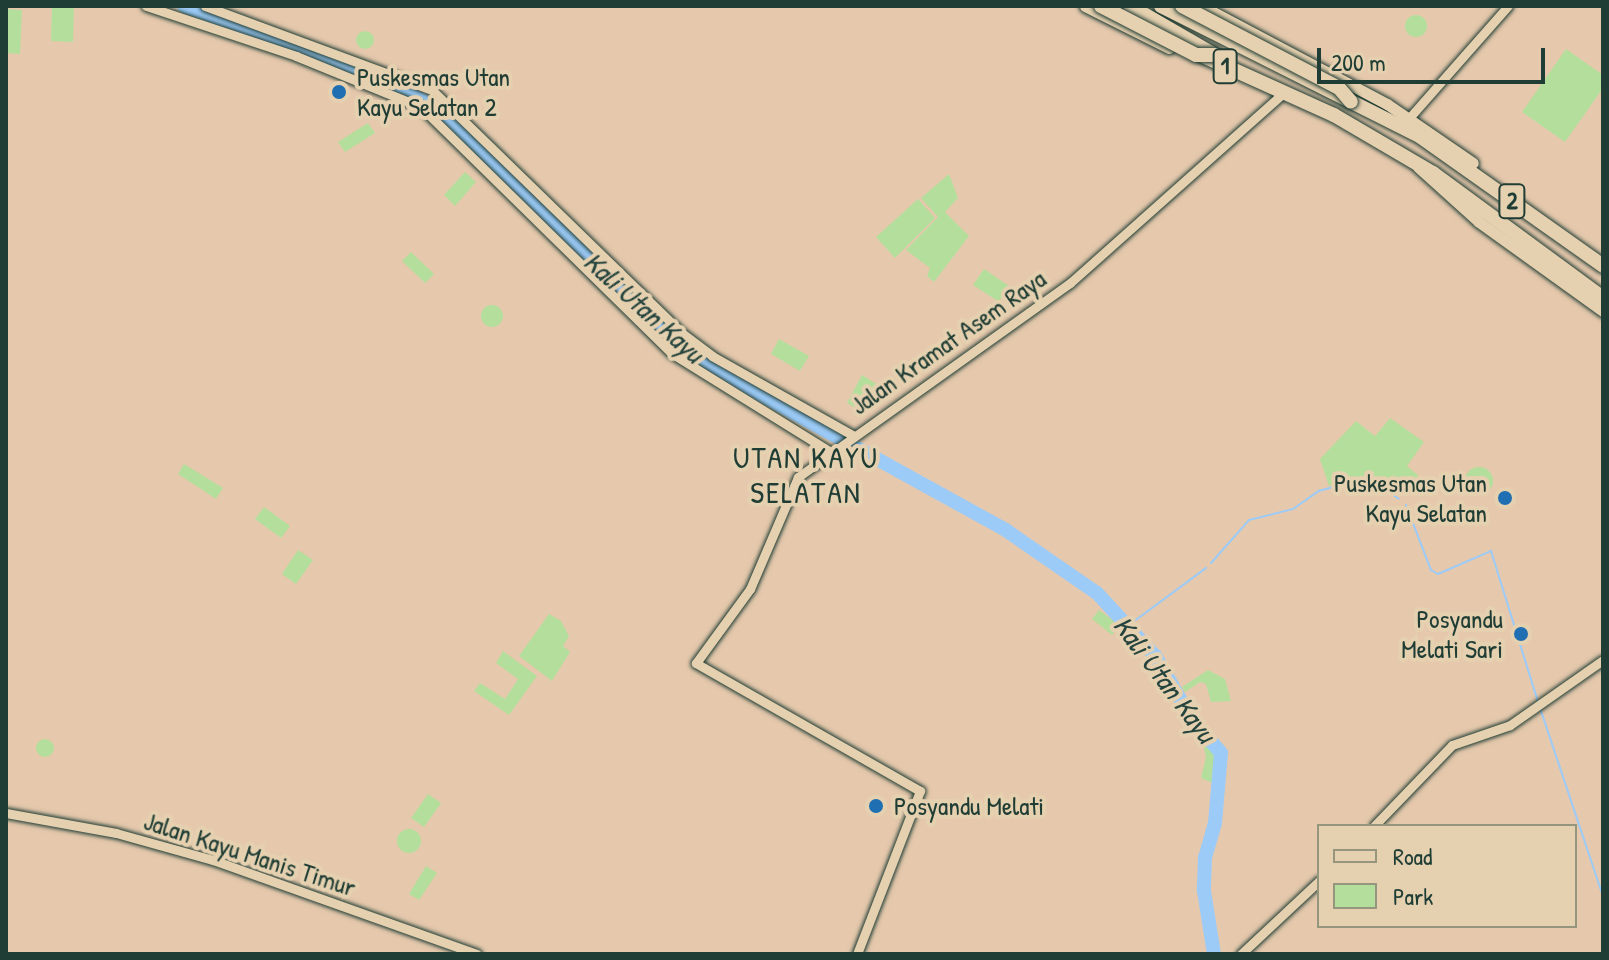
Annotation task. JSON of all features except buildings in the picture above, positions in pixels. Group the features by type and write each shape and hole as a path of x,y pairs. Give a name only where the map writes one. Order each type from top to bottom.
{"highway":[{"path":"1101,6 1196,55 1215,55"},
{"name":"1","path":"1109,6 1173,43 1342,122 1418,167 1603,298"},
{"name":"2","path":"1130,6 1215,55 1364,126 1452,177 1603,288"},
{"name":"2","path":"1161,6 1421,137 1603,266"},
{"name":"1","path":"1172,6 1389,114 1473,163 1603,259"},
{"path":"1182,6 1339,88 1351,102"}],"main road":[{"name":"1","path":"1085,6 1145,38 1342,122"},
{"name":"1","path":"1202,6 1410,117 1473,163"},
{"name":"1","path":"1418,167 1479,222 1603,311"}],"street":[{"path":"146,6 296,56 364,86 410,101 436,118 671,353 832,453"},
{"path":"205,6 423,85 446,101 700,347 849,441"},
{"path":"1410,117 1508,6"},
{"name":"Jalan Kramat Asem Raya","path":"857,954 920,791 696,663 750,589 791,486 832,453 1070,283 1280,96"},
{"path":"1376,824 1452,745 1503,728 1603,660"},
{"name":"Jalan Kayu Manis Timur","path":"6,813 116,833 213,860 477,954"},
{"path":"1241,954 1317,883"}],"green space":[{"path":"52,6 74,6 73,42 51,41"},
{"path":"6,9 22,10 20,54 6,53"},
{"path":"1416,15 1424,18 1427,26 1424,34 1416,37 1408,34 1405,26 1408,18"},
{"path":"365,31 374,40 365,49 356,40"},
{"path":"1566,49 1603,75 1603,88 1565,142 1522,112"},
{"path":"368,123 375,133 345,152 338,142"},
{"path":"465,172 476,182 455,206 444,195"},
{"path":"949,174 958,198 945,212 969,236 934,282 927,276 930,268 906,250 938,217 921,198"},
{"path":"918,199 935,218 895,258 876,237"},
{"path":"411,252 434,274 425,283 402,261"},
{"path":"984,269 1009,286 999,302 973,285"},
{"path":"488,305 496,305 503,316 496,327 488,327 481,320 481,312"},
{"path":"779,339 809,356 800,371 771,354"},
{"path":"862,375 878,385 863,412 847,403"},
{"path":"1390,418 1424,442 1407,466 1419,476 1401,494 1380,482 1329,486 1320,459 1356,421 1375,436"},
{"path":"184,464 223,488 216,499 178,474"},
{"path":"1479,467 1489,471 1493,481 1489,491 1479,495 1469,491 1465,481 1469,471"},
{"path":"264,507 290,526 281,538 255,519"},
{"path":"298,550 313,560 296,584 282,574"},
{"path":"1099,610 1119,625 1112,635 1092,619"},
{"path":"549,614 561,621 569,636 563,646 570,652 552,681 519,656"},
{"path":"503,651 537,676 509,715 474,691 480,683 505,699 518,679 496,663"},
{"path":"1208,670 1225,679 1231,701 1211,702 1206,684 1200,682 1185,692 1182,687"},
{"path":"1200,732 1220,762 1219,786 1201,778 1206,757 1203,744 1197,742"},
{"path":"45,739 54,748 45,757 36,748"},
{"path":"428,794 441,803 424,827 411,818"},
{"path":"409,829 418,832 421,841 418,850 409,853 400,850 397,841 400,832"},
{"path":"426,866 437,873 419,900 409,894"}],"waterway":[{"name":"Kali Utan Kayu","path":"184,6 374,76 436,107 669,335 705,364 1007,531 1097,593 1156,657 1191,718 1221,753 1215,823 1205,857 1204,891 1214,954"},
{"path":"1211,563 1249,520 1293,509 1319,491 1350,482 1379,485 1399,499"},
{"path":"1406,505 1431,570 1438,574 1491,551 1538,702"},
{"path":"1129,625 1206,568"},
{"path":"1540,708 1603,896"}],"place":[{"name":"Puskesmas Utan Kayu Selatan 2","path":"339,92"},
{"name":"Puskesmas Utan Kayu Selatan","path":"1505,498"},
{"name":"Posyandu Melati Sari","path":"1521,634"},
{"name":"Posyandu Melati","path":"876,806"}],"district":[{"name":"UTAN KAYU SELATAN","path":"806,474"}]}
